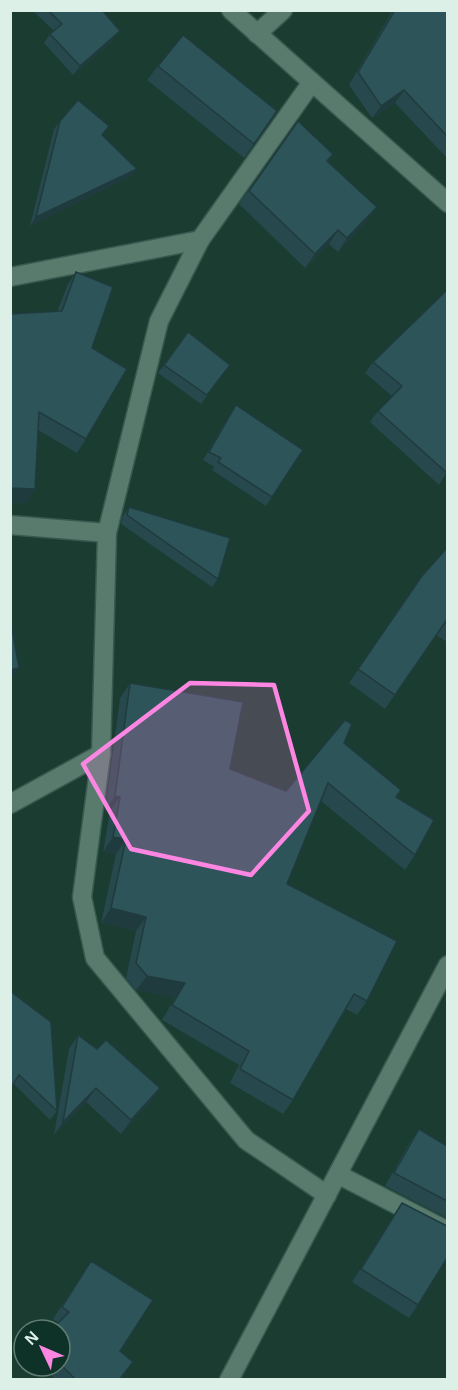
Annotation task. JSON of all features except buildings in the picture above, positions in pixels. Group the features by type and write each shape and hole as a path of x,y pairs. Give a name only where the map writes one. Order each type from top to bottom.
{"street":[{"path":"231,10 447,203"},
{"path":"257,34 284,10"},
{"path":"312,82 200,240 159,321 107,532 101,754 82,897 95,958 246,1140 327,1195"},
{"path":"10,278 200,240"},
{"path":"10,525 107,532"},
{"path":"10,804 101,754"},
{"path":"229,1380 447,965"},
{"path":"339,1174 447,1231"}],"highlighted area":[{"path":"190,683 274,685 309,811 251,875 131,849 83,764"}]}
